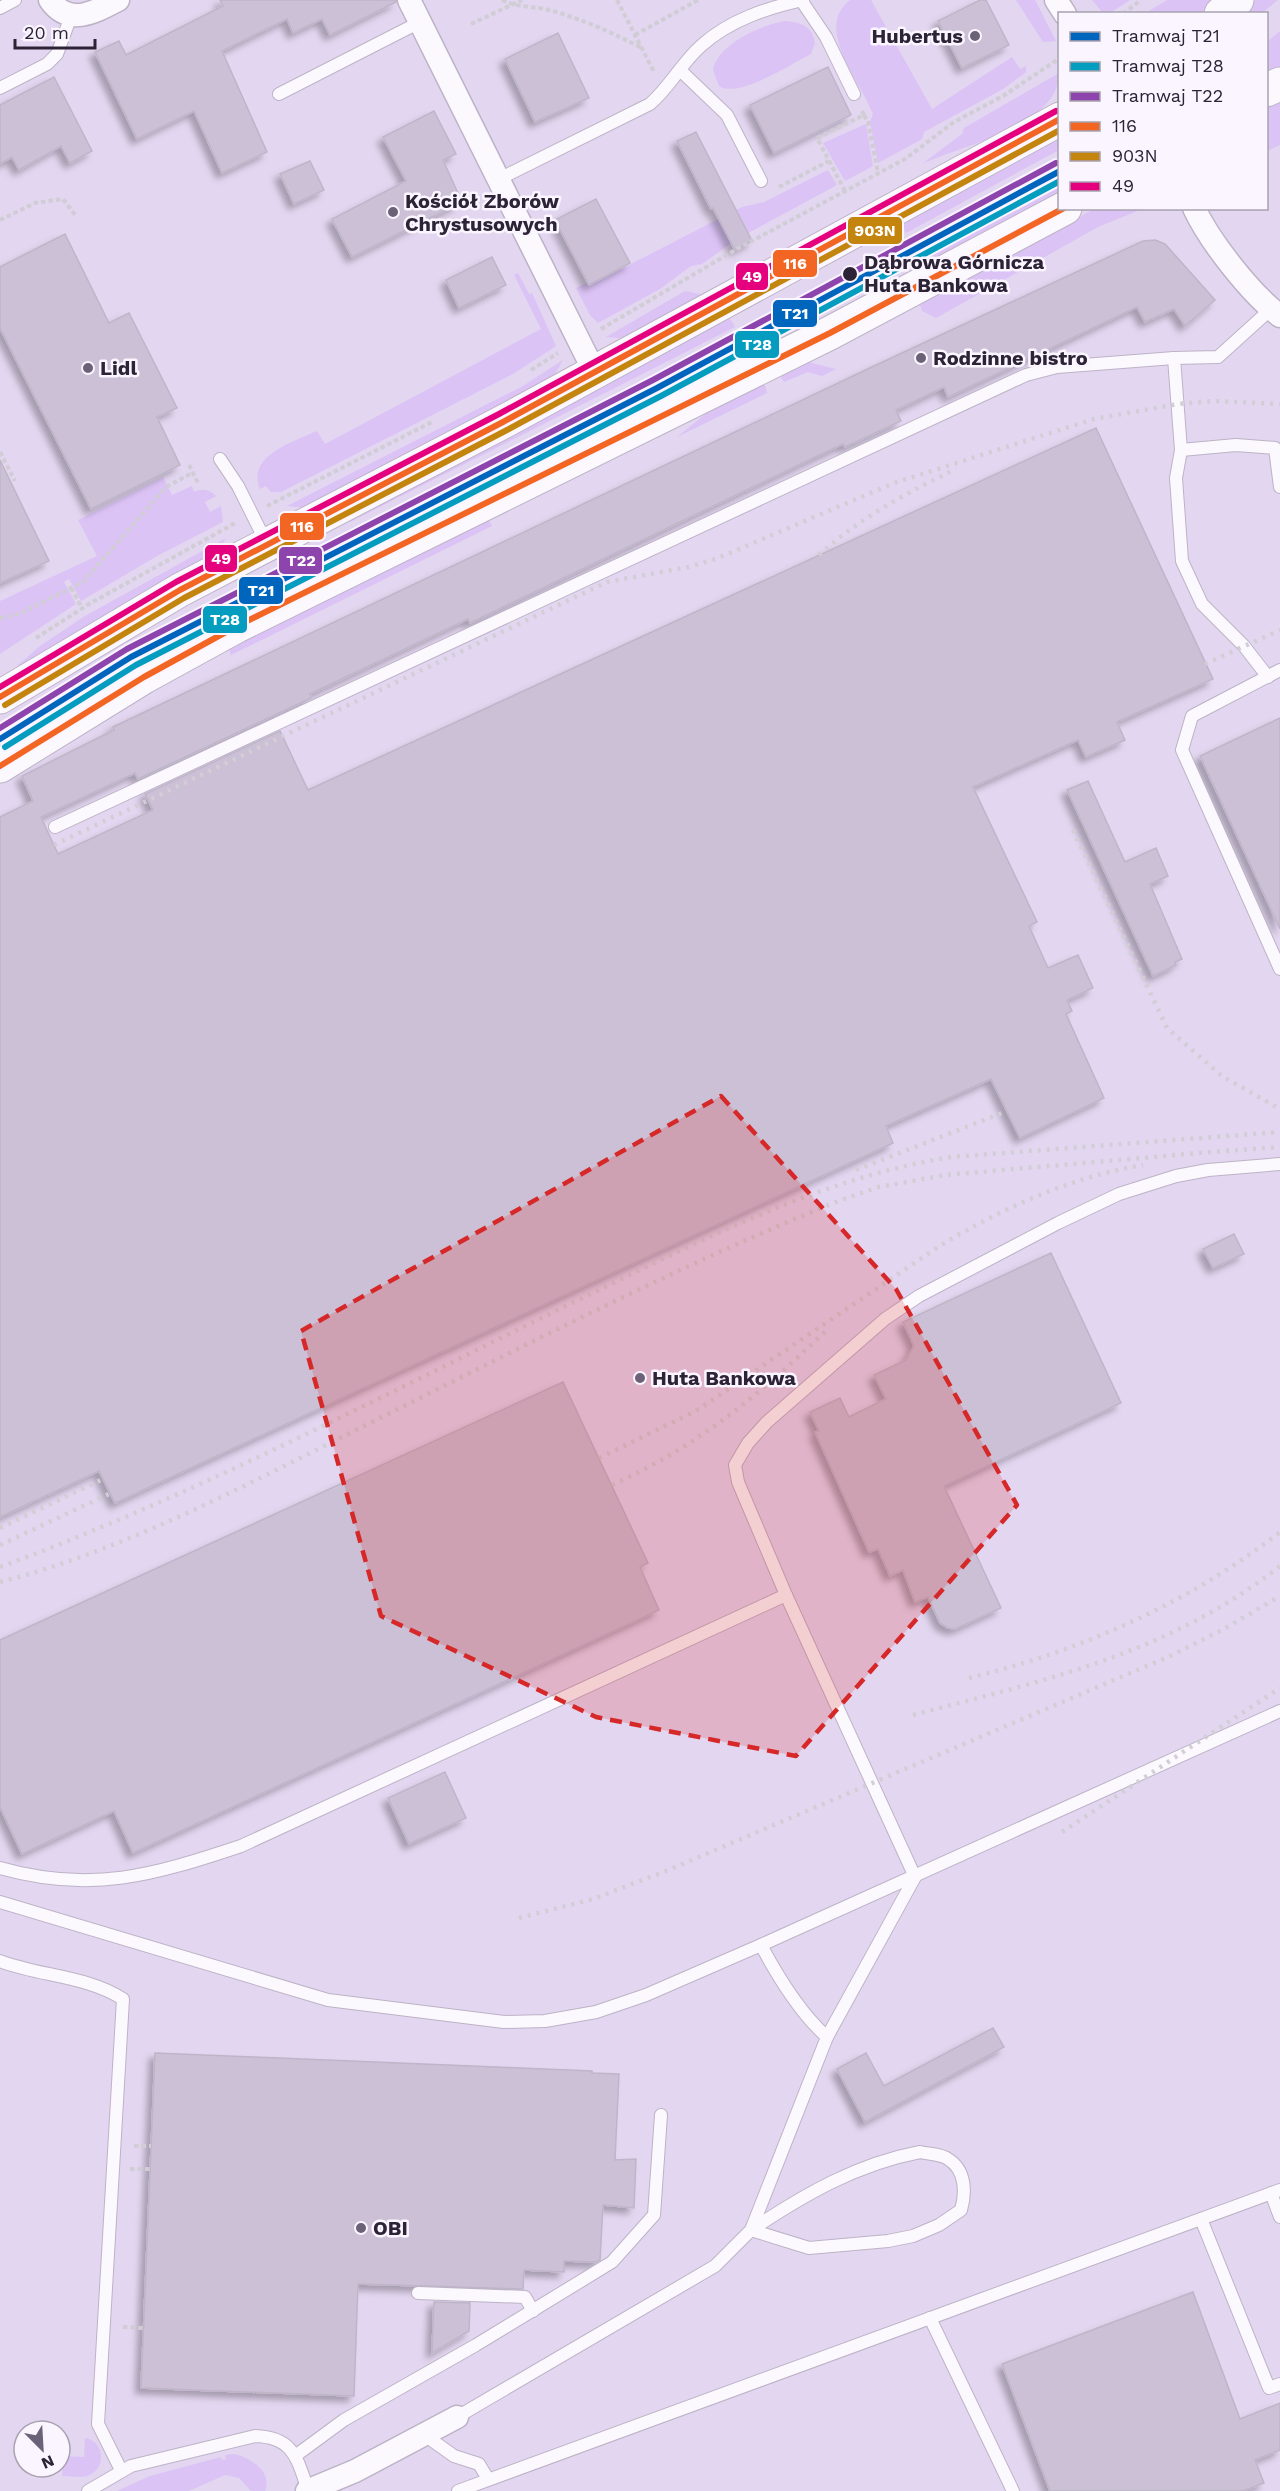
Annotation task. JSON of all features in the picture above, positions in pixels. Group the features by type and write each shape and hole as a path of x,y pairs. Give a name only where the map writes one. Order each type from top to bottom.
{"main road":[{"path":"1223,12 1237,0"},
{"path":"6,688 156,603 449,451 1058,120"},
{"path":"0,766 124,688 204,643 822,338 1061,210"}],"street":[{"path":"50,0 55,7 71,16 94,12 118,0"},
{"path":"409,0 594,372"},
{"path":"1195,210 1211,239 1275,313"},
{"path":"307,2491 426,2436 457,2417"}],"lane":[{"path":"0,8 15,0"},
{"path":"499,179 650,104 664,92 703,44 760,10 802,0 826,37 854,94"},
{"path":"0,88 47,64 57,54 71,16"},
{"path":"279,94 420,22"},
{"path":"681,70 727,115 761,181"},
{"path":"55,827 450,642 713,524 1026,375 1078,364 1218,357 1275,313"},
{"path":"1174,358 1181,450 1176,478 1182,561 1202,604 1244,646 1268,677"},
{"path":"1181,450 1236,445 1277,448 1280,487"},
{"path":"220,459 238,486 267,544"},
{"path":"1280,670 1192,716 1182,750 1280,969"},
{"path":"915,1877 786,1595 738,1482 735,1466 748,1443 767,1422 873,1329 919,1296 1058,1222 1119,1194 1197,1172 1280,1164"},
{"path":"0,1868 37,1878 100,1882 176,1868 241,1846 786,1595"},
{"path":"0,1902 328,2000 504,2022 545,2021 596,2012 646,1995 915,1877 1280,1711"},
{"path":"751,2230 827,2037 915,1877"},
{"path":"761,1945 772,1966 809,2021 827,2037"},
{"path":"0,1961 22,1969 108,1989 123,1999 98,2424 121,2470"},
{"path":"296,2456 344,2420 533,2311 612,2262 654,2215 661,2115"},
{"path":"457,2417 715,2266 751,2230 802,2196 830,2182 885,2159 920,2152 948,2158 960,2174 966,2192 962,2210 939,2225 913,2236 888,2241 809,2248 751,2230"},
{"path":"458,2491 1275,2191 1280,2217"},
{"path":"1201,2219 1269,2388 1280,2384"},
{"path":"418,2293 525,2297 533,2311"},
{"path":"930,2318 1013,2491"},
{"path":"88,2491 121,2470 139,2463 255,2436 278,2440 296,2456 307,2491"},
{"path":"426,2436 454,2456 479,2464 489,2479"}],"path":[{"path":"502,0 512,5 551,11 613,33 642,48"},
{"path":"471,24 522,0"},
{"path":"617,0 664,92"},
{"path":"635,35 698,0"},
{"path":"1126,12 1142,0"},
{"path":"595,332 677,287 737,249 905,159 954,122 1008,93 1058,59"},
{"path":"854,94 868,122 878,173"},
{"path":"845,191 817,138 864,115"},
{"path":"761,181 768,193 829,161"},
{"path":"0,220 35,203 63,199 76,216"},
{"path":"742,323 752,342"},
{"path":"524,374 565,349"},
{"path":"276,502 441,418"},
{"path":"0,452 15,481"},
{"path":"189,465 198,483"},
{"path":"0,618 19,614 89,576 94,566 166,487 192,473"},
{"path":"34,640 82,608 229,526"},
{"path":"70,588 82,608"}],"highlighted area":[{"path":"721,1096 896,1289 1017,1505 796,1756 596,1717 381,1616 301,1331"}],"shaded area":[{"path":"850,0 871,0 932,109 1012,57 1020,69 1026,66 1026,72 1003,89 924,132 922,139 878,163 870,122 873,114 843,56 838,40 836,25 840,12"},
{"path":"1016,0 1035,0 1056,41 1043,42"},
{"path":"1092,0 1130,0 1112,12 1102,12"},
{"path":"1167,0 1216,0 1202,12 1147,12"},
{"path":"1256,0 1278,0 1263,12 1243,12"},
{"path":"785,21 796,22 809,29 815,43 811,54 751,84 728,89 719,86 713,70 723,52 753,31"},
{"path":"1280,31 1280,68 1268,73 1268,41"},
{"path":"1058,74 1055,92 1043,107 1026,121 1005,132 922,164 962,134 964,128"},
{"path":"1280,100 1280,145 1268,151 1268,106"},
{"path":"866,124 873,166 845,181 823,143"},
{"path":"1058,135 1058,151 906,233 899,220"},
{"path":"828,170 837,185 737,239 702,264 691,266 660,289 598,323 590,315 576,288 588,282 590,285 742,207 764,202"},
{"path":"1058,179 1058,197 926,269 918,255"},
{"path":"1092,210 1140,210 1098,227 936,318 922,311 920,304"},
{"path":"518,273 529,294 532,293 556,346 513,374 281,492 271,492 266,486 260,489 257,477 260,468 266,459 285,445 317,431 325,444 541,329 514,275"},
{"path":"685,291 704,295 630,336 606,337"},
{"path":"727,314 735,327 350,522 347,519"},
{"path":"745,346 751,357 586,439 583,433"},
{"path":"563,360 553,378 307,508 287,506 523,386"},
{"path":"804,361 836,369 822,376 808,372 784,382 779,374"},
{"path":"764,381 767,393 677,437 714,407"},
{"path":"163,477 172,495 192,486 194,492 206,490 216,496 205,502 210,512 221,506 223,522 157,556 81,601 69,579 64,582 76,604 0,654 0,601 97,556 78,520"},
{"path":"487,517 492,526 231,655 228,647"},
{"path":"226,538 215,556 29,662 17,666 40,646 85,616"},
{"path":"85,2438 97,2444 100,2450 98,2468 87,2476 72,2477 72,2456 84,2457"},
{"path":"234,2454 247,2458 258,2466 266,2478 265,2491 251,2491 239,2478 225,2475 189,2491 117,2491 150,2476 221,2457 222,2460 226,2459 225,2455"}],"building":[{"path":"220,0 396,0 396,2 330,35 322,19 293,33 287,19 222,51 267,152 222,173 194,111 137,139 95,52 119,41 126,55 223,6"},
{"name":"Hubertus","path":"980,0 986,0 1009,45 962,68 938,21"},
{"path":"558,33 589,98 535,122 505,59"},
{"path":"828,67 851,115 774,153 750,105"},
{"path":"54,77 92,151 70,163 61,146 19,170 12,157 0,164 0,105"},
{"name":"Kościół Zborów Chrystusowych","path":"434,111 456,154 443,160 458,193 453,195 458,204 352,257 332,219 406,181 383,137"},
{"path":"696,132 752,241 735,250 713,208 711,209 677,141"},
{"path":"310,161 324,190 294,204 280,174"},
{"path":"596,199 630,263 589,285 555,220"},
{"name":"Lidl","path":"65,234 109,323 129,313 177,408 157,417 180,465 91,509 0,328 0,267"},
{"path":"1155,240 1165,244 1215,300 1185,326 1174,309 1145,322 1137,307 948,397 944,387 896,410 901,421 845,447 843,444 470,623 468,619 310,694 311,698 138,779 135,773 41,817 58,854 153,810 145,794 280,731 308,790 1096,428 1213,679 1117,722 1125,740 1086,757 1078,740 973,787 1037,922 1029,926 1048,968 1078,955 1093,988 1067,1000 1072,1011 1066,1014 1104,1098 1020,1138 991,1079 886,1126 893,1143 115,1503 99,1471 0,1517 0,817 33,801 22,776 114,730 113,727 874,366 1143,241"},
{"path":"492,257 506,285 459,308 446,280"},
{"path":"0,460 49,561 0,583"},
{"path":"1280,718 1280,929 1200,756"},
{"path":"1088,781 1125,862 1156,848 1168,876 1150,884 1182,959 1175,962 1176,965 1153,976 1067,790"},
{"path":"1234,1234 1244,1254 1213,1268 1203,1249"},
{"path":"1051,1253 1121,1403 944,1486 1001,1608 955,1629 948,1628 940,1623 928,1597 915,1602 903,1570 890,1576 878,1549 869,1552 815,1432 819,1431 810,1412 840,1398 849,1417 886,1399 874,1375 906,1360 914,1346 903,1322"},
{"path":"563,1382 648,1563 640,1567 659,1610 133,1853 114,1811 22,1854 0,1807 0,1640"},
{"path":"445,1772 466,1818 409,1844 388,1798"},
{"path":"993,2028 1004,2047 865,2122 837,2069 866,2053 884,2086"},
{"name":"OBI","path":"155,2053 619,2074 615,2160 636,2159 634,2208 603,2205 600,2260 596,2262 564,2261 564,2272 524,2270 523,2289 358,2284 354,2396 141,2388"},
{"path":"1193,2292 1240,2419 1280,2403 1280,2450 1255,2460 1264,2483 1243,2491 1050,2491 1002,2364"},
{"path":"434,2302 470,2303 469,2331 432,2353"}],"railway":[{"path":"54,845 607,582 689,567 718,558 894,483 1094,419 1178,404 1214,401 1280,404"},
{"path":"819,555 884,507 956,469"},
{"path":"1205,664 1280,630"},
{"path":"1073,830 1167,1028 1222,1076 1280,1109"},
{"path":"856,1170 1007,1111"},
{"path":"0,1567 73,1539 217,1476 708,1238 755,1217 851,1181 901,1167 951,1157 1280,1132"},
{"path":"1226,1151 1280,1147"},
{"path":"0,1582 92,1553 181,1516 656,1281 841,1200 879,1187 945,1175 1234,1150"},
{"path":"599,1458 696,1411 965,1231 1013,1207 1064,1186 1116,1170 1143,1165"},
{"path":"612,1485 674,1452 727,1417 777,1376 828,1329"},
{"path":"0,1528 103,1479"},
{"path":"0,1545 111,1493"},
{"path":"969,1678 1053,1654 1132,1622 1208,1581 1245,1558 1280,1532"},
{"path":"913,1715 1059,1675 1151,1642 1195,1621 1238,1596 1280,1566"},
{"path":"519,1918 593,1899 666,1871 1168,1657 1224,1629 1280,1596"},
{"path":"1062,1832 1280,1688"}],"tram line":[{"name":"T22","path":"0,728 127,649 653,380 1056,163"},
{"name":"T21","path":"0,739 131,657 657,388 1058,172"},
{"name":"T28","path":"5,747 136,665 661,396 1058,182"}],"transit line":[{"name":"49","path":"0,687 176,582 499,414 1056,111"},
{"name":"116","path":"0,697 180,590 503,422 1058,120"},
{"name":"903N","path":"5,705 184,598 507,430 1058,131"},
{"name":"116","path":"0,766 144,677 237,626 830,333 1060,210"}],"place":[{"name":"Hubertus","path":"975,36"},
{"name":"Kościół Zborów Chrystusowych","path":"393,212"},
{"name":"Dąbrowa Górnicza Huta Bankowa","path":"850,274"},
{"name":"Rodzinne bistro","path":"921,358"},
{"name":"Lidl","path":"88,368"},
{"name":"Huta Bankowa","path":"640,1378"},
{"name":"OBI","path":"361,2228"}]}
